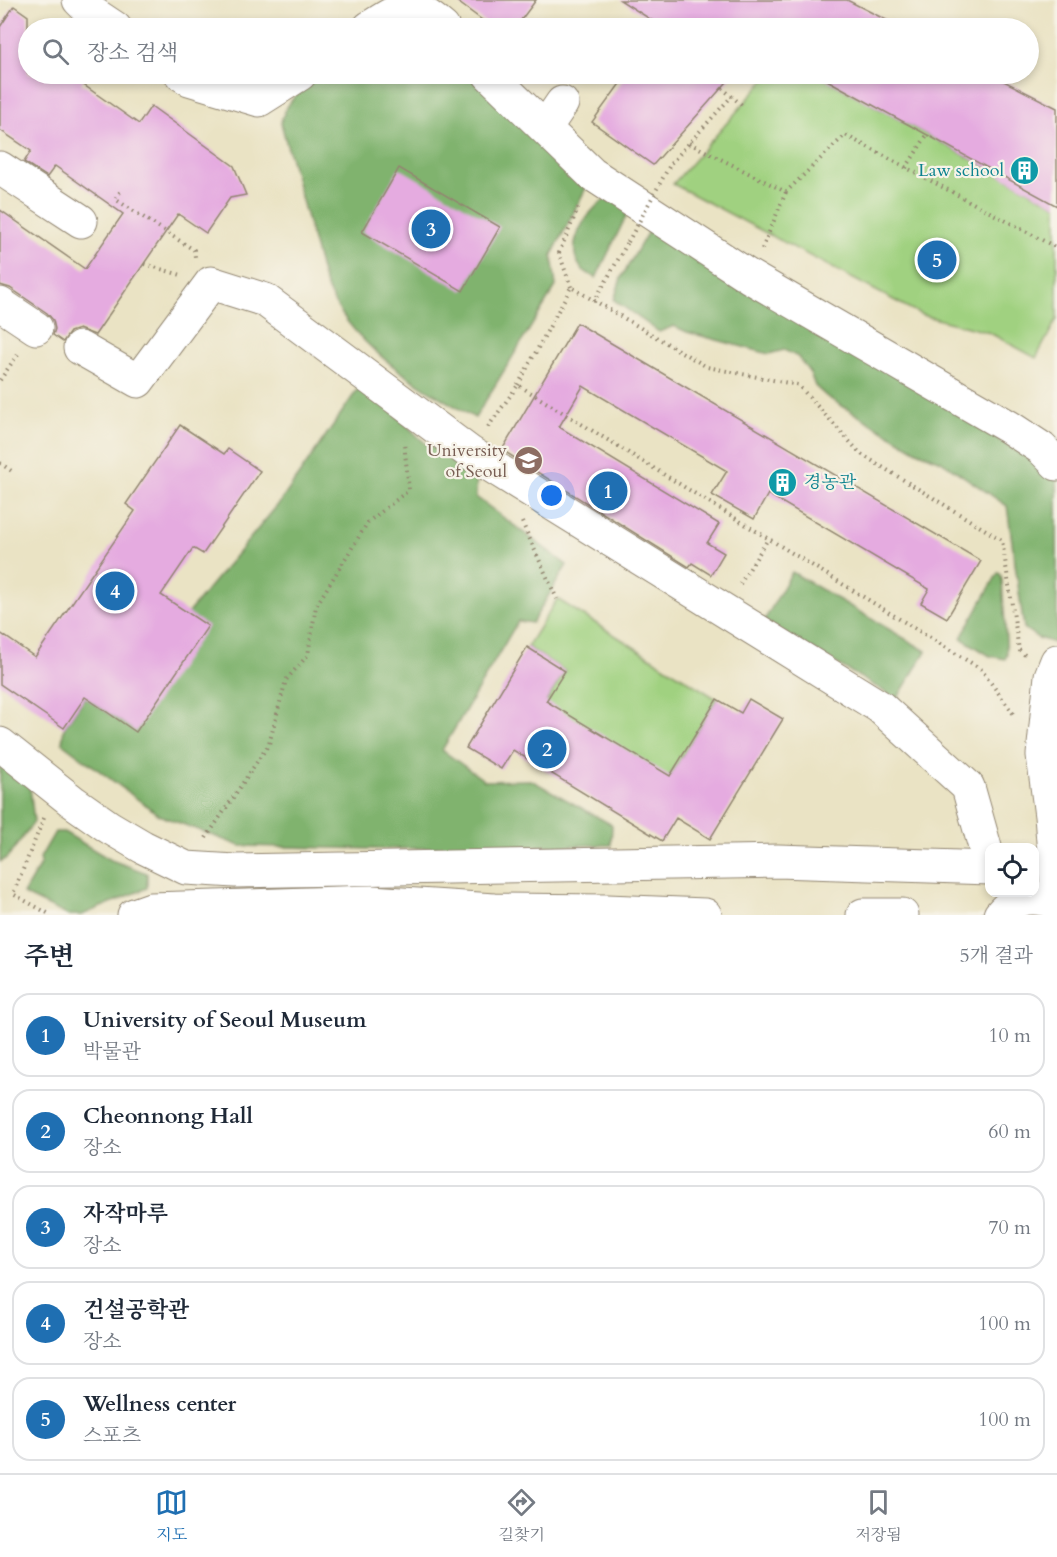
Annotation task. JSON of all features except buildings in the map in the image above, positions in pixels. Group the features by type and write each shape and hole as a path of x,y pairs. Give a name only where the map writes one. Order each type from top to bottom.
{"street":[{"path":"79,0 100,18"},
{"path":"385,18 413,3 432,18"},
{"path":"206,84 259,100 284,84"},
{"path":"504,84 554,116 592,174 750,277 1009,427 1041,448 1057,464"},
{"path":"0,168 81,221"},
{"path":"80,348 138,381 211,283 265,300 470,452 880,706 968,787 985,849"},
{"path":"0,304 36,328"},
{"path":"1000,914 1017,900 1047,887 1051,816 1043,755 1054,668"},
{"path":"0,744 109,827 186,868 608,879 778,861 985,867"},
{"path":"134,915 151,909 181,912 371,902 494,910 705,915"},
{"path":"863,915 903,915"}],"path":[{"path":"722,88 742,105"},
{"path":"594,302 671,163 732,96"},
{"path":"750,277 786,192 844,135 1057,248"},
{"path":"906,168 927,135"},
{"path":"689,143 786,192"},
{"path":"592,174 559,253 571,287 707,367 798,384 861,454 1002,540 1019,650 1054,668"},
{"path":"120,192 115,199 194,250 196,260"},
{"path":"470,452 518,385 571,287"},
{"path":"518,385 981,669 1016,717"},
{"path":"186,868 269,744 286,680 308,655 316,606 368,522 410,490 404,437 412,410"},
{"path":"0,463 13,472"},
{"path":"518,513 557,599"},
{"path":"724,610 768,539"},
{"path":"51,784 50,802 13,894 51,915"}],"green space":[{"path":"306,84 492,84 591,178 552,255 556,286 475,418 431,392 388,362 350,325 336,304 324,281 281,123 286,109"},
{"path":"761,84 834,84 1057,206 1057,319 1036,358 990,333 922,315 673,184"},
{"path":"605,199 631,206 596,278 583,270 577,261 575,242 590,213"},
{"path":"653,223 1057,476 1057,640 1055,643 1038,638 1024,628 1007,506 941,461 917,451 827,397 815,386 810,373 798,357 784,350 769,354 687,332 674,326 659,332 614,300 621,278"},
{"path":"362,383 426,444 455,458 477,475 476,497 567,565 532,623 518,621 442,750 485,781 531,780 612,825 611,845 377,849 240,846 159,815 62,743 64,728 85,697 135,731 188,613 281,501"},
{"path":"792,572 926,651 897,699 764,621"},
{"path":"998,573 1002,580 1007,655 1005,659 990,656 961,638"},
{"path":"557,599 717,699 666,783 540,712 565,671 527,647"},
{"path":"0,763 30,787 34,822 8,857 0,862"},
{"path":"55,832 64,832 111,860 147,873 147,888 82,915 67,915 23,894"}],"place":[{"name":"Law school","path":"1025,170"},
{"name":"자작마루","path":"431,229"},
{"name":"Wellness center","path":"937,260"},
{"name":"University of Seoul","path":"528,460"},
{"name":"경농관","path":"783,482"},
{"name":"University of Seoul Museum","path":"608,491"},
{"name":"건설공학관","path":"115,591"},
{"name":"Cheonnong Hall","path":"547,749"}]}
